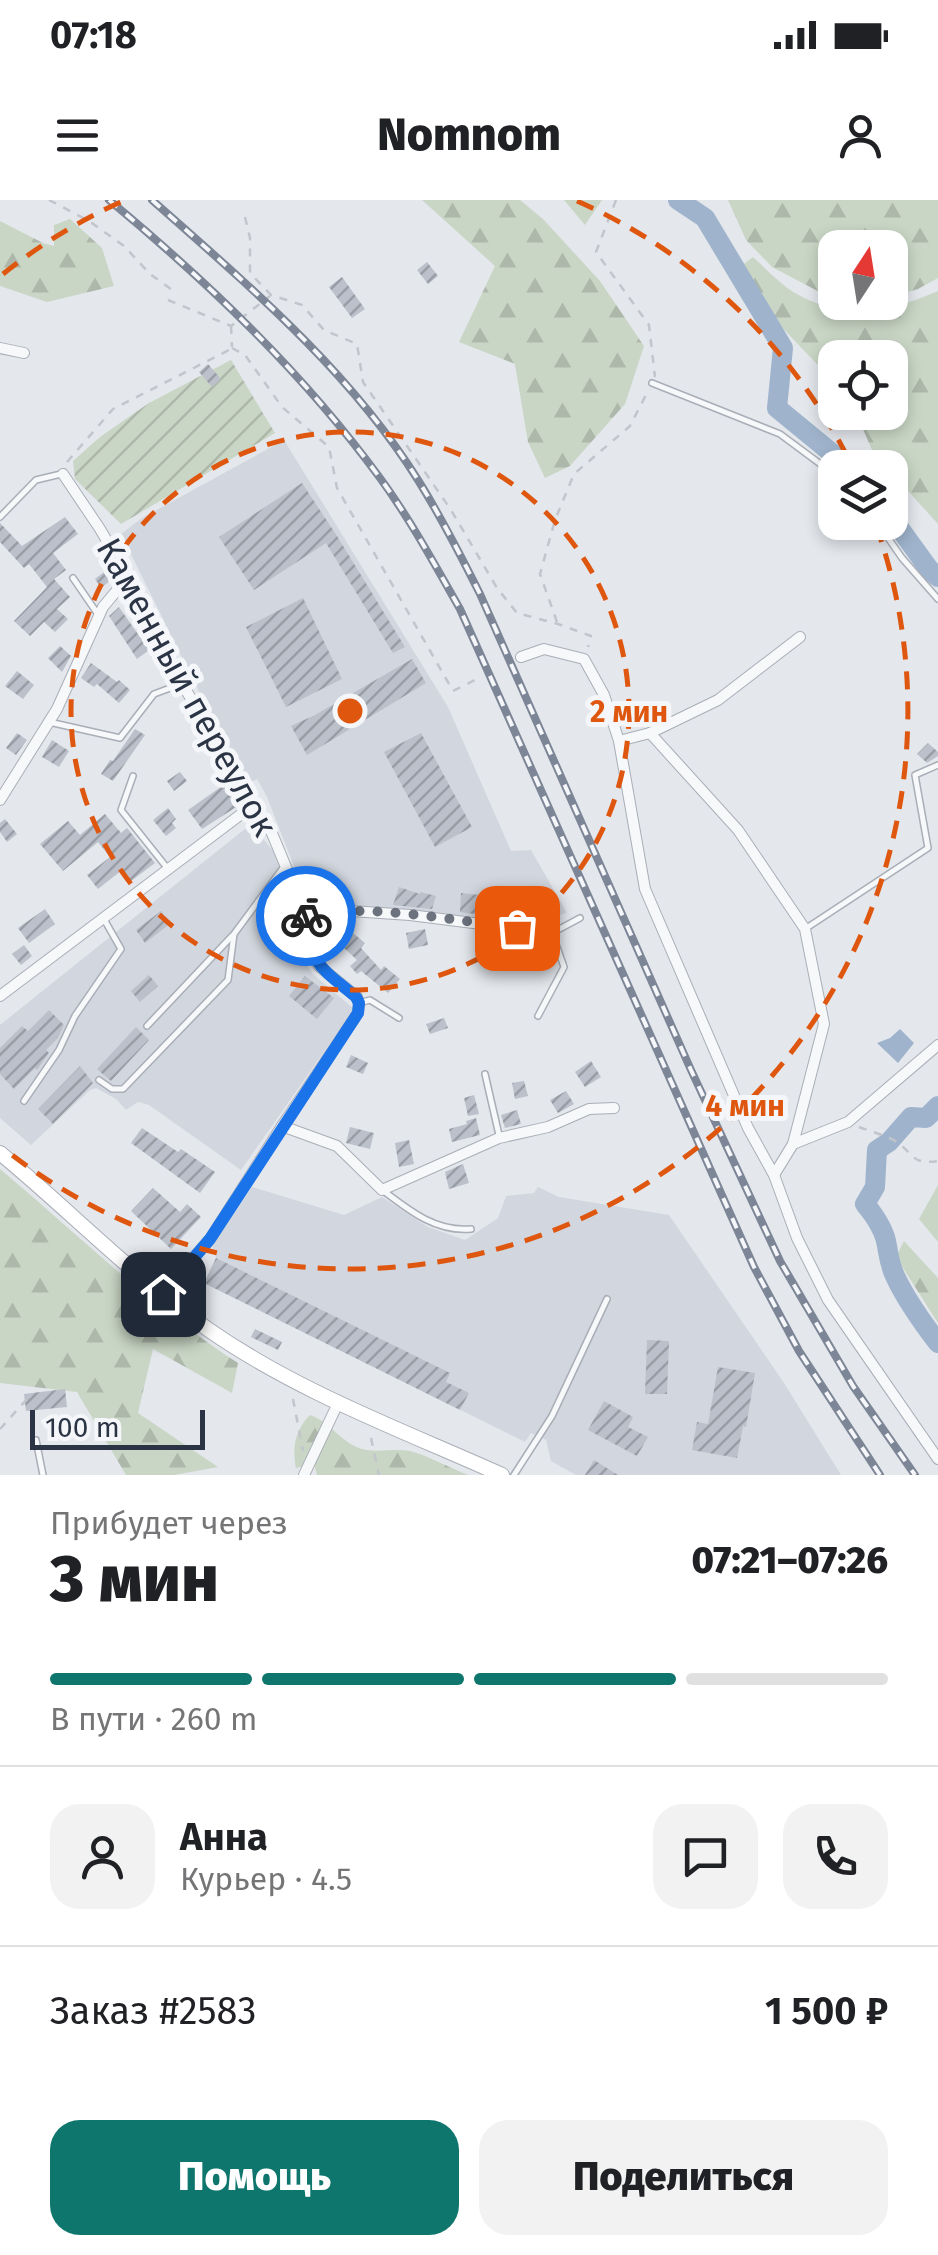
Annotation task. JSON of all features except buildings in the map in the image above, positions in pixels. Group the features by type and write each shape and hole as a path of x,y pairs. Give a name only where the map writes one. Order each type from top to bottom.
{"main road":[{"path":"0,1152 208,1329 254,1358 339,1401 502,1475"}],"street":[{"path":"0,348 24,352"},
{"name":"Каменный переулок","path":"63,474 128,577 182,683 252,806 271,831 306,914 308,946 320,966 359,1003"},
{"path":"0,800 72,679 98,616 128,577"},
{"path":"619,742 718,700 800,637"},
{"path":"521,657 544,649 584,660 604,695 619,742 645,890 748,1128 774,1175 828,1300 938,1459"},
{"path":"650,732 738,830 805,929 824,1024 793,1144 774,1175"},
{"path":"0,996 252,806"},
{"path":"306,914 350,911 410,915 552,933"},
{"path":"163,1294 210,1239 358,1013 359,1003"},
{"path":"793,1144 848,1122 938,1045"},
{"path":"282,1126 337,1146 382,1190 500,1138 548,1127 589,1109 614,1108"},
{"path":"305,1473 339,1401"}],"lane":[{"path":"652,383 780,434 818,461"},
{"path":"0,517 36,480 63,474"},
{"path":"890,540 938,599"},
{"path":"73,578 98,616"},
{"path":"49,722 120,738 154,694 182,683"},
{"path":"805,929 928,848 915,775 938,765"},
{"path":"133,776 121,810 168,869"},
{"path":"147,1026 234,934 285,866"},
{"path":"24,1100 121,949 103,918"},
{"path":"538,1016 564,967 552,933 580,918"},
{"path":"99,1080 112,1090 122,1089 228,980 234,934"},
{"path":"359,1003 370,1000 399,1018"},
{"path":"486,1074 500,1138"},
{"path":"382,1190 432,1224 471,1229"},
{"path":"514,1475 552,1416 608,1299"},
{"path":"36,1440 43,1475"}],"path":[{"path":"49,200 124,246 150,274 176,292"},
{"path":"558,624 540,574 555,520 574,474 630,426 656,375 649,325 596,252 616,200"},
{"path":"245,217 250,238 250,273 271,295 302,305 324,330 357,344 362,382 451,510 496,588 517,612 591,636 584,660"},
{"path":"231,326 271,295"},
{"path":"168,300 231,326"},
{"path":"231,326 232,348"},
{"path":"63,474 68,460 114,408 232,348"},
{"path":"232,348 244,355 282,408 329,448 337,488 452,692 477,679"},
{"path":"848,1122 895,1141 911,1158 938,1161"},
{"path":"0,1429 27,1399"},
{"path":"293,1399 305,1473"},
{"path":"371,1438 378,1475"}],"shaded area":[{"path":"284,440 448,707 511,851 531,850 567,913 524,924 308,902 267,797 257,779 245,785 121,534 142,518"},
{"path":"251,824 278,857 282,874 272,893 290,943 313,974 354,1009 241,1170 149,1105 138,1102 126,1110 96,1088 31,1145 0,1118 0,1025"},
{"path":"252,1187 344,1215 382,1197 428,1227 465,1240 498,1218 506,1196 534,1193 538,1187 559,1197 669,1215 784,1383 841,1475 576,1475 551,1461 546,1440 531,1433 525,1442 204,1283 216,1258 212,1246"}],"green space":[{"path":"422,200 520,200 543,219 600,281 644,346 625,404 570,466 545,478 528,442 515,364 459,342 495,266"},
{"path":"564,200 602,200 585,225"},
{"path":"728,200 938,200 938,278 908,292 908,230 818,230 818,291 772,267 746,240"},
{"path":"70,219 102,248 114,286 47,302 0,286 0,221 54,246 54,225"},
{"path":"753,257 795,293 818,304 818,320 908,320 908,302 938,291 938,524 908,491 908,450 872,450 863,430 908,430 908,340 818,340 818,365 731,274"},
{"path":"231,360 275,433 121,524 75,479 73,461 149,403"},
{"path":"0,1169 146,1295 238,1363 232,1393 153,1349 138,1413 218,1467 174,1475 126,1475 77,1392 0,1383"},
{"path":"938,1185 938,1242 919,1219"},
{"path":"904,1241 938,1278 938,1323 896,1257"},
{"path":"310,1415 362,1449 410,1451 469,1475 317,1475 314,1464 296,1468 296,1440"}],"water":[{"path":"900,1029 914,1043 898,1063 877,1043"}],"waterway":[{"path":"678,200 705,218 783,348 777,408 828,450"},
{"path":"908,540 938,577"},
{"path":"938,1106 926,1118 911,1117 877,1150 875,1187 865,1204 882,1229 899,1285 938,1343"}],"railway":[{"path":"109,200 183,264 287,366 350,439 412,526 460,609 754,1267 799,1351 880,1475"},
{"path":"152,200 329,365 391,440 426,494 480,594 780,1261 853,1386 915,1475"}],"way so far":[{"path":"306,916 350,911 517,928"}],"route":[{"path":"163,1294 210,1239 360,1008 356,997 320,966 308,946 306,916"}]}
